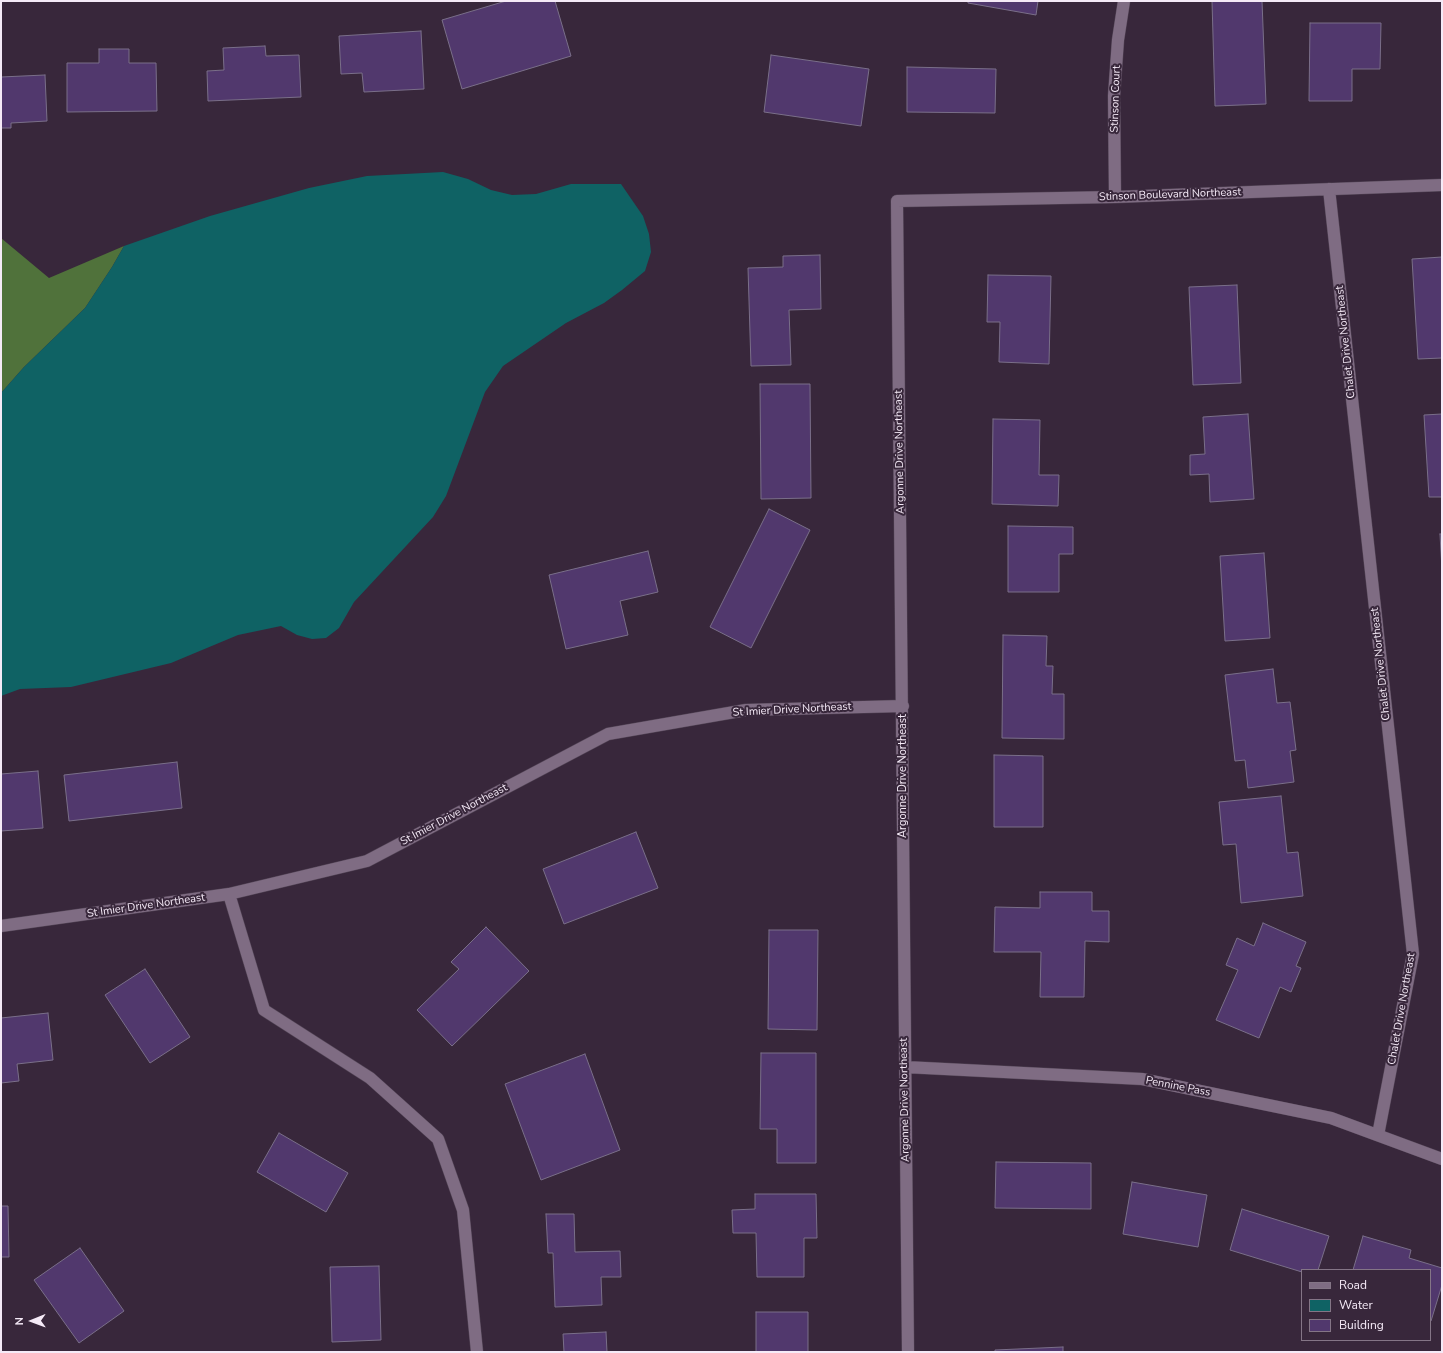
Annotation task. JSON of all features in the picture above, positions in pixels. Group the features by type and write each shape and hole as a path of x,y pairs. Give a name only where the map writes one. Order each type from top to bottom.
{"street":[{"name":"Stinson Court","path":"1115,197 1114,96 1118,40 1124,1"},
{"name":"Stinson Boulevard Northeast","path":"897,201 1115,197 1442,185"},
{"name":"Chalet Drive Northeast","path":"1329,190 1413,954 1378,1135"},
{"name":"Argonne Drive Northeast","path":"897,201 908,1352"},
{"name":"St Imier Drive Northeast","path":"1,926 229,894 367,861 608,734 746,710 903,706"},
{"path":"229,894 264,1010 370,1078 438,1139 463,1210 477,1352"},
{"name":"Pennine Pass","path":"905,1067 1142,1079 1331,1118 1442,1159"}],"shaded area":[{"path":"1,238 49,278 124,246 85,308 24,367 1,393"}],"water":[{"path":"443,172 468,179 491,190 512,195 536,194 571,184 621,184 643,216 649,234 651,252 645,271 604,303 566,323 503,366 485,392 446,496 433,517 354,602 339,628 326,638 312,639 297,635 281,626 238,635 171,663 71,687 20,689 1,696 1,393 24,367 85,308 124,246 210,216 309,188 367,176"}],"building":[{"path":"506,1 555,1 571,56 462,89 442,20"},
{"path":"968,1 1038,1 1036,15 968,3"},
{"path":"1212,1 1262,1 1266,104 1215,106"},
{"path":"1310,23 1381,23 1380,69 1352,69 1352,101 1309,101"},
{"path":"421,31 424,89 364,92 362,73 341,74 339,36"},
{"path":"265,46 266,56 299,55 301,97 208,101 207,71 224,70 223,48"},
{"path":"99,49 129,49 129,63 156,63 157,111 67,112 67,63 99,63"},
{"path":"771,55 869,69 861,126 764,112"},
{"path":"907,67 996,69 995,113 907,112"},
{"path":"45,75 47,121 11,123 11,128 1,128 1,77"},
{"path":"820,255 821,309 789,310 791,365 751,366 748,268 783,267 783,256"},
{"path":"1442,257 1442,358 1418,359 1412,259"},
{"path":"988,275 1051,276 1049,364 999,362 1000,322 987,322"},
{"path":"1237,285 1241,383 1193,385 1189,287"},
{"path":"760,384 810,384 811,498 761,499"},
{"path":"1248,414 1254,499 1210,502 1209,474 1190,475 1190,455 1205,454 1203,417"},
{"path":"1442,414 1442,497 1429,497 1424,415"},
{"path":"993,419 1040,420 1039,475 1059,475 1058,506 992,504"},
{"path":"769,509 810,530 751,648 710,627"},
{"path":"1008,526 1073,527 1073,554 1059,554 1059,592 1008,592"},
{"path":"1440,534 1442,534 1442,570"},
{"path":"648,551 658,592 620,601 628,635 566,649 549,575"},
{"path":"1264,553 1270,638 1225,641 1220,556"},
{"path":"1003,635 1047,636 1046,666 1053,666 1052,694 1064,694 1064,739 1002,738"},
{"path":"1273,669 1277,703 1290,702 1296,750 1290,751 1294,782 1248,788 1245,760 1235,761 1225,675"},
{"path":"994,755 1043,756 1043,827 994,827"},
{"path":"177,762 182,808 69,821 64,775"},
{"path":"38,771 43,828 1,831 1,774"},
{"path":"1281,796 1287,853 1298,852 1303,896 1241,903 1236,844 1223,845 1219,802"},
{"path":"636,832 658,888 564,924 543,869"},
{"path":"1040,892 1092,892 1092,911 1109,911 1109,942 1085,941 1084,997 1040,997 1041,952 994,952 995,907 1040,908"},
{"path":"1263,923 1306,942 1296,966 1301,968 1291,992 1280,987 1259,1038 1216,1020 1238,970 1226,965 1237,938 1254,946"},
{"path":"486,927 529,971 452,1046 417,1010 459,969 451,962"},
{"path":"769,930 818,930 817,1030 768,1029"},
{"path":"145,969 190,1037 150,1063 105,995"},
{"path":"48,1013 53,1060 17,1064 19,1081 1,1083 1,1018"},
{"path":"761,1053 816,1053 816,1163 777,1163 777,1129 760,1129"},
{"path":"585,1054 620,1150 541,1180 505,1084"},
{"path":"279,1133 348,1173 326,1212 257,1172"},
{"path":"996,1162 1091,1163 1091,1209 995,1208"},
{"path":"1132,1182 1207,1195 1198,1247 1123,1234"},
{"path":"755,1194 816,1194 817,1238 804,1238 804,1277 757,1277 756,1233 733,1233 732,1210 755,1209"},
{"path":"1,1206 8,1206 9,1257 1,1257"},
{"path":"1242,1209 1329,1236 1318,1269 1301,1269 1301,1272 1230,1250"},
{"path":"546,1214 574,1214 575,1252 620,1251 621,1277 601,1277 602,1305 555,1307 553,1253 548,1253"},
{"path":"1363,1236 1411,1250 1409,1258 1442,1268 1442,1285 1431,1321 1431,1269 1353,1269"},
{"path":"80,1248 124,1311 79,1343 34,1280"},
{"path":"379,1266 381,1340 332,1342 330,1267"},
{"path":"756,1312 808,1312 808,1352 756,1352"},
{"path":"606,1332 607,1352 564,1352 563,1334"},
{"path":"1063,1347 1063,1352 995,1352 995,1350"}]}
